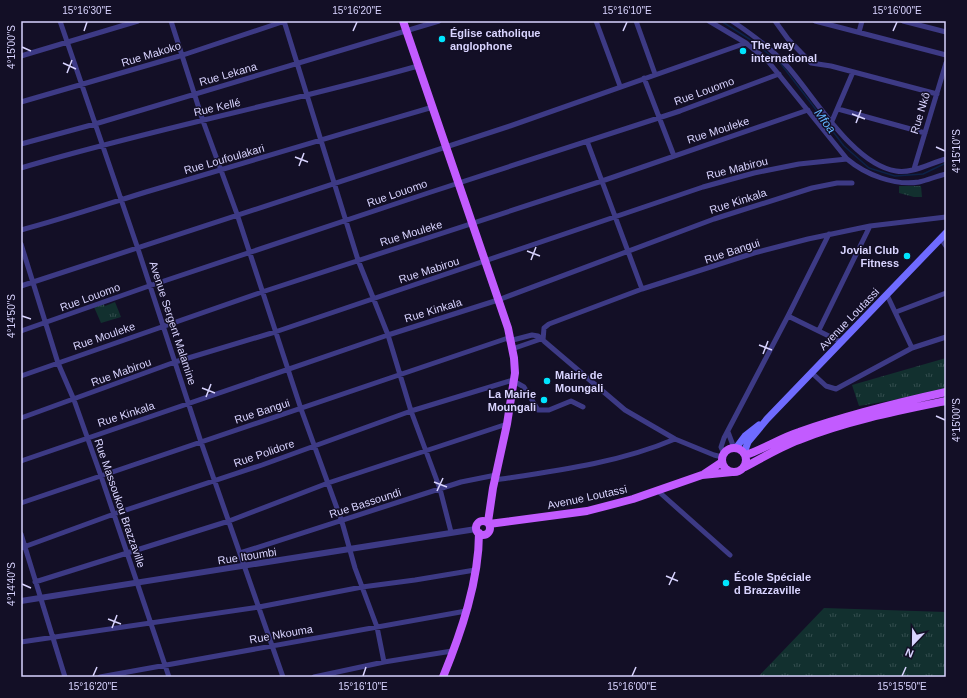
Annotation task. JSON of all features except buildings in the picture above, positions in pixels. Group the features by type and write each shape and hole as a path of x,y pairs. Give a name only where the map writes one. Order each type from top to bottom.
{"main road":[{"path":"403,21 520,362 515,382 511,413 507,421 496,478 466,611 443,677"},
{"name":"Avenue Loutassi","path":"745,454 748,442 767,419 944,236"},
{"path":"745,454 797,432 876,407 946,392"},
{"path":"745,454 735,448 728,450 723,458 726,469 732,472 740,471 798,440 829,430 877,416 946,401"},
{"name":"Avenue Loutassi","path":"735,448 744,436 767,419"},
{"path":"745,454 745,467"},
{"name":"Avenue Loutassi","path":"702,475 723,458"},
{"name":"Avenue Loutassi","path":"484,528 600,508 658,491 702,475 732,472"}],"street":[{"name":"Avenue Sergent Malamine","path":"60,21 138,249 188,404 283,677"},
{"path":"21,56 138,21"},
{"path":"171,21 219,170 236,214 301,409 342,522 362,587 377,627 384,662"},
{"path":"284,21 296,65 321,138 358,260 388,335 411,410 440,489 451,532"},
{"name":"Rue Makoko","path":"21,102 183,55 284,21"},
{"name":"Rue Lekana","path":"21,144 95,124 296,65 439,21"},
{"path":"596,21 620,86"},
{"path":"636,21 655,74"},
{"path":"709,21 746,43 767,60 780,74 847,159 872,175 903,182 920,182 946,174"},
{"path":"732,21 771,49 788,66 844,137 872,162 897,171 914,169 946,159"},
{"path":"775,21 788,39 811,63 831,66 937,94"},
{"path":"815,21 946,55"},
{"path":"859,32 862,21"},
{"path":"903,21 946,32"},
{"path":"21,286 138,249 236,214 445,147 746,43"},
{"name":"Rue Nkô","path":"914,169 946,63"},
{"name":"Rue Kellé","path":"21,168 102,144 306,96 418,66"},
{"path":"832,121 853,72"},
{"name":"Rue Louomo","path":"21,331 149,286 660,117 780,74"},
{"path":"644,78 674,156"},
{"name":"Rue Loufoulakari","path":"21,230 63,219 321,138 433,107"},
{"path":"838,109 925,132"},
{"name":"Rue Mouleke","path":"21,376 262,292 602,181 808,110"},
{"path":"587,141 642,289"},
{"name":"Rue Mabirou","path":"21,418 175,362 275,332 703,187 754,173 799,164 847,159"},
{"name":"Rue Kinkala","path":"21,461 87,437 289,370 388,335 498,300 714,219 818,187 838,183 852,183"},
{"name":"Rue Bangui","path":"21,503 301,409 400,374 511,339 532,335 542,340 544,328 549,324 642,289 754,254 829,234 870,226 946,217"},
{"path":"819,330 870,226"},
{"path":"515,349 542,340 625,410 675,438 723,458 721,447 728,432 829,234"},
{"path":"944,236 946,246"},
{"name":"Rue Massoukou Brazzaville","path":"21,244 58,363 74,400 128,552 150,624 169,677"},
{"path":"896,312 946,293"},
{"path":"888,295 912,348"},
{"path":"788,316 841,342"},
{"path":"812,373 826,386 836,389 912,348 946,336"},
{"path":"515,382 524,387 538,410 549,410 571,401 583,407"},
{"name":"Rue Polidore","path":"23,547 114,514 315,446 411,410 515,382"},
{"path":"35,582 229,521 328,483 426,452 507,421"},
{"path":"728,432 735,448"},
{"name":"Rue Bassoundi","path":"240,553 342,522 476,478 496,478 591,463 649,449 675,438"},
{"path":"658,491 730,555"},
{"name":"Rue Itoumbi","path":"21,601 137,582 245,567 451,532 484,528"},
{"path":"21,534 23,547 65,677"},
{"path":"21,642 259,607 362,587 475,570"},
{"name":"Rue Nkouma","path":"100,677 466,611"},
{"path":"314,677 384,662 452,651"}],"green space":[{"path":"899,186 921,186 922,197 914,197 899,193"},
{"path":"115,302 121,317 101,323 94,307 103,303 105,306"},
{"path":"946,358 946,391 859,406 852,385"},
{"path":"824,608 946,612 946,677 758,677"}],"waterway":[{"name":"Mfoa","path":"721,21 751,40 781,64 844,146 869,168 895,176 923,174 946,163"}],"place":[{"name":"Église catholique anglophone","path":"442,39"},
{"name":"The way international","path":"743,51"},
{"name":"Jovial Club Fitness","path":"907,256"},
{"name":"Mairie de Moungali","path":"547,381"},
{"name":"La Mairie Moungali","path":"544,400"},
{"name":"École Spéciale d Brazzaville","path":"726,583"}]}
